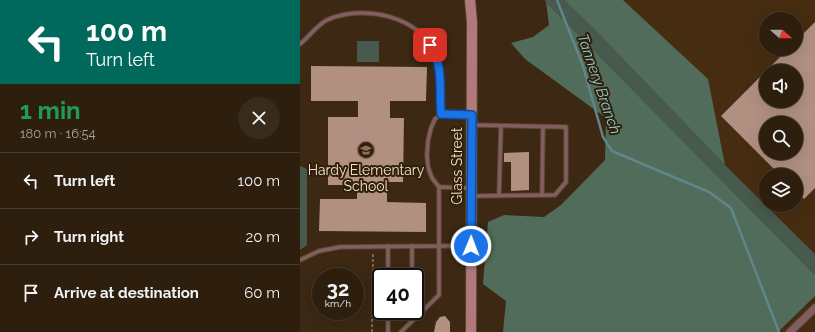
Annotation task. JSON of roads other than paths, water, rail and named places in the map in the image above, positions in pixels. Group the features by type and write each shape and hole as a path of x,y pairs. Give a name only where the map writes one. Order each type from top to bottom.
{"street":[{"name":"Glass Street","path":"470,0 472,22 471,332"},
{"path":"790,332 815,308"}],"lane":[{"path":"300,44 325,21 337,16 354,13 394,17 408,24 420,33 436,54 439,65 441,114"},
{"path":"440,188 498,195 555,195 566,182 566,127 501,126 441,114"},
{"path":"424,308 438,295 440,188 432,178 428,167 427,155 431,128 435,119 441,114"},
{"path":"498,195 501,126"},
{"path":"542,195 543,126"},
{"path":"388,246 388,268"},
{"path":"412,246 412,268"},
{"path":"300,260 319,251 340,247 471,246"},
{"path":"388,320 388,332"},
{"path":"401,332 412,320"}],"waterway":[{"name":"Tannery Branch","path":"557,0 583,66 603,137 612,151 709,192 731,208 779,332"}],"place":[{"name":"Hardy Elementary School","path":"366,150"}]}
